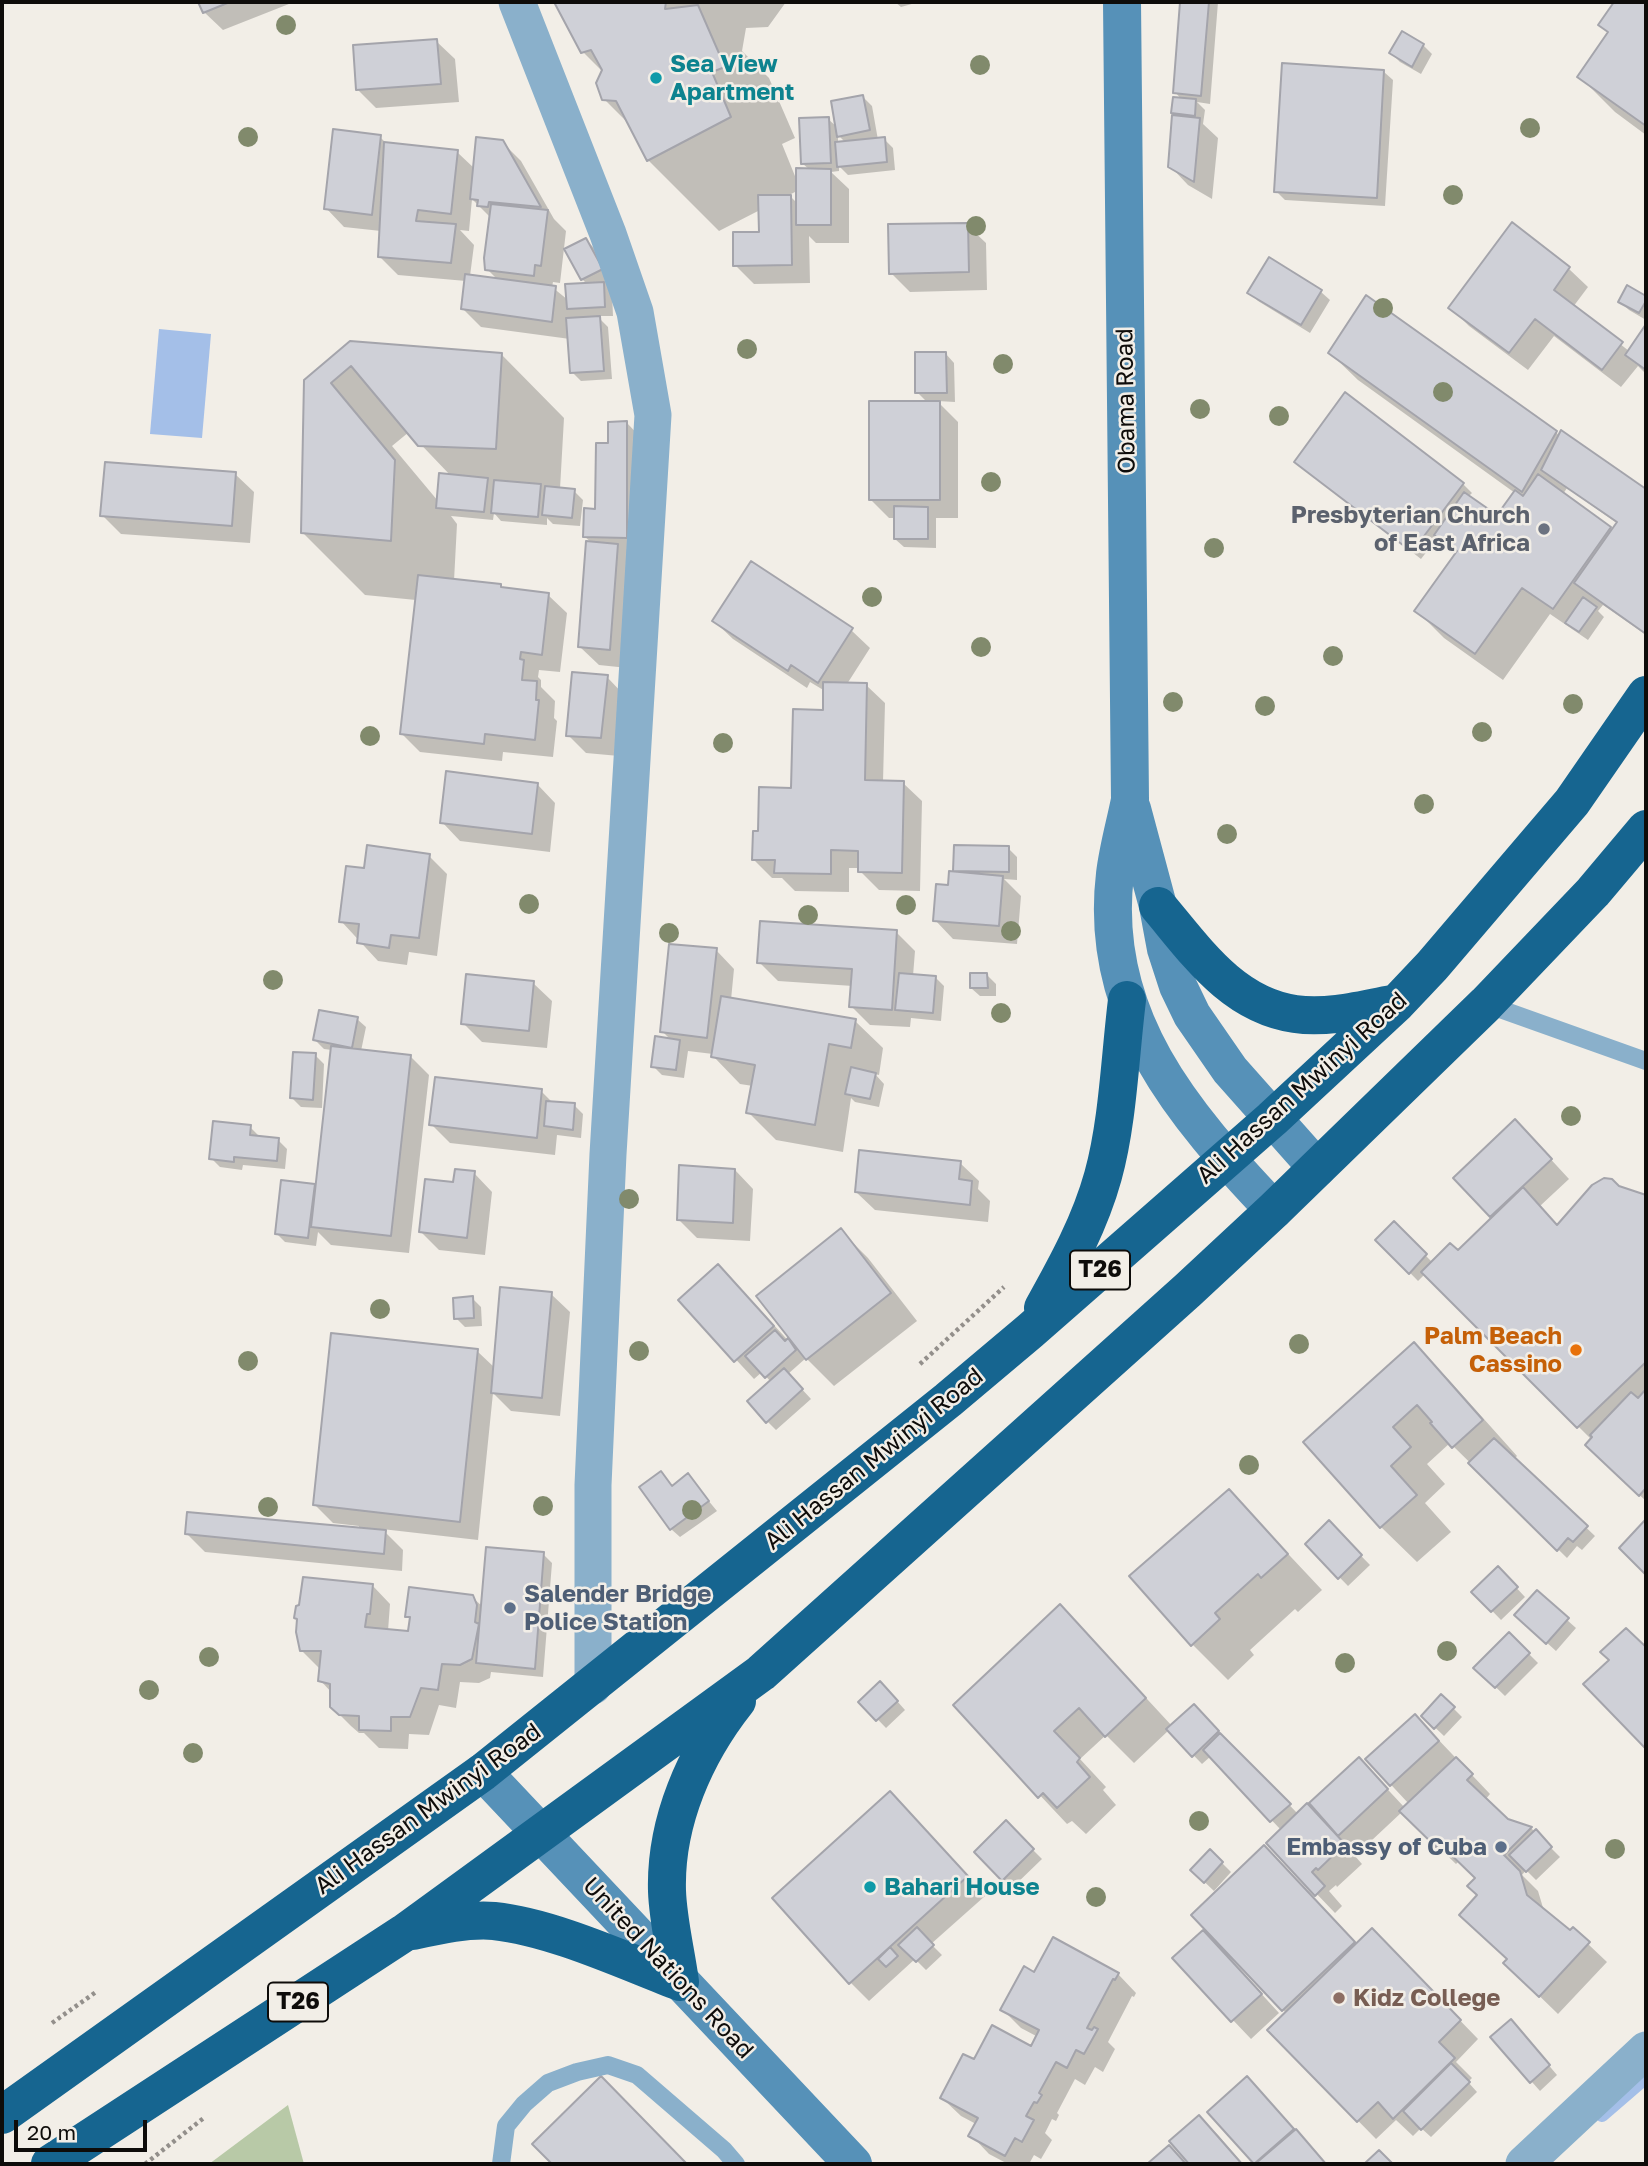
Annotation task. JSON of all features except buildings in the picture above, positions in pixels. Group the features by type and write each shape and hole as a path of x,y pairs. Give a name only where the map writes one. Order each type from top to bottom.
{"highway":[{"name":"Ali Hassan Mwinyi Road","path":"2,2115 483,1772 948,1400 1030,1331 1272,1119 1398,1003 1432,967 1572,802 1646,695"},
{"name":"T26","path":"50,2164 404,1933 761,1673 1274,1210 1486,1004 1593,892 1646,829"},
{"path":"1158,906 1220,976 1238,992 1266,1007 1296,1015 1331,1014 1398,1003"},
{"path":"1030,1331 1081,1238 1103,1175 1112,1125 1127,1000"},
{"path":"404,1933 452,1922 493,1921 532,1928 680,1982 667,1891 677,1817 687,1785 715,1728 761,1673"}],"street":[{"path":"517,2 608,234 635,312 653,415 608,1154 593,1485 593,1686"},
{"name":"Obama Road","path":"1122,2 1130,800"},
{"path":"1130,800 1158,906 1166,949 1178,986 1192,1015 1230,1070 1317,1168"},
{"path":"1130,800 1115,874 1113,914 1117,960 1127,1000 1147,1050 1166,1082 1226,1159 1274,1210"},
{"name":"United Nations Road","path":"483,1772 853,2164"},
{"path":"1524,2164 1646,2050"}],"lane":[{"path":"1486,1004 1646,1061"},
{"path":"500,2164 506,2126 523,2104 548,2083 577,2072 608,2065 637,2075 724,2150 736,2164"}],"green space":[{"path":"288,2105 304,2164 209,2164"}],"water":[{"path":"159,329 211,334 202,438 150,434"}],"waterway":[{"path":"1602,2115 1646,2077"}],"place":[{"name":"Sea View Apartment","path":"656,78"},
{"name":"Presbyterian Church of East Africa","path":"1544,529"},
{"name":"Palm Beach Cassino","path":"1576,1350"},
{"name":"Salender Bridge Police Station","path":"510,1608"},
{"name":"Embassy of Cuba","path":"1501,1847"},
{"name":"Bahari House","path":"870,1887"},
{"name":"Kidz College","path":"1339,1998"}]}
